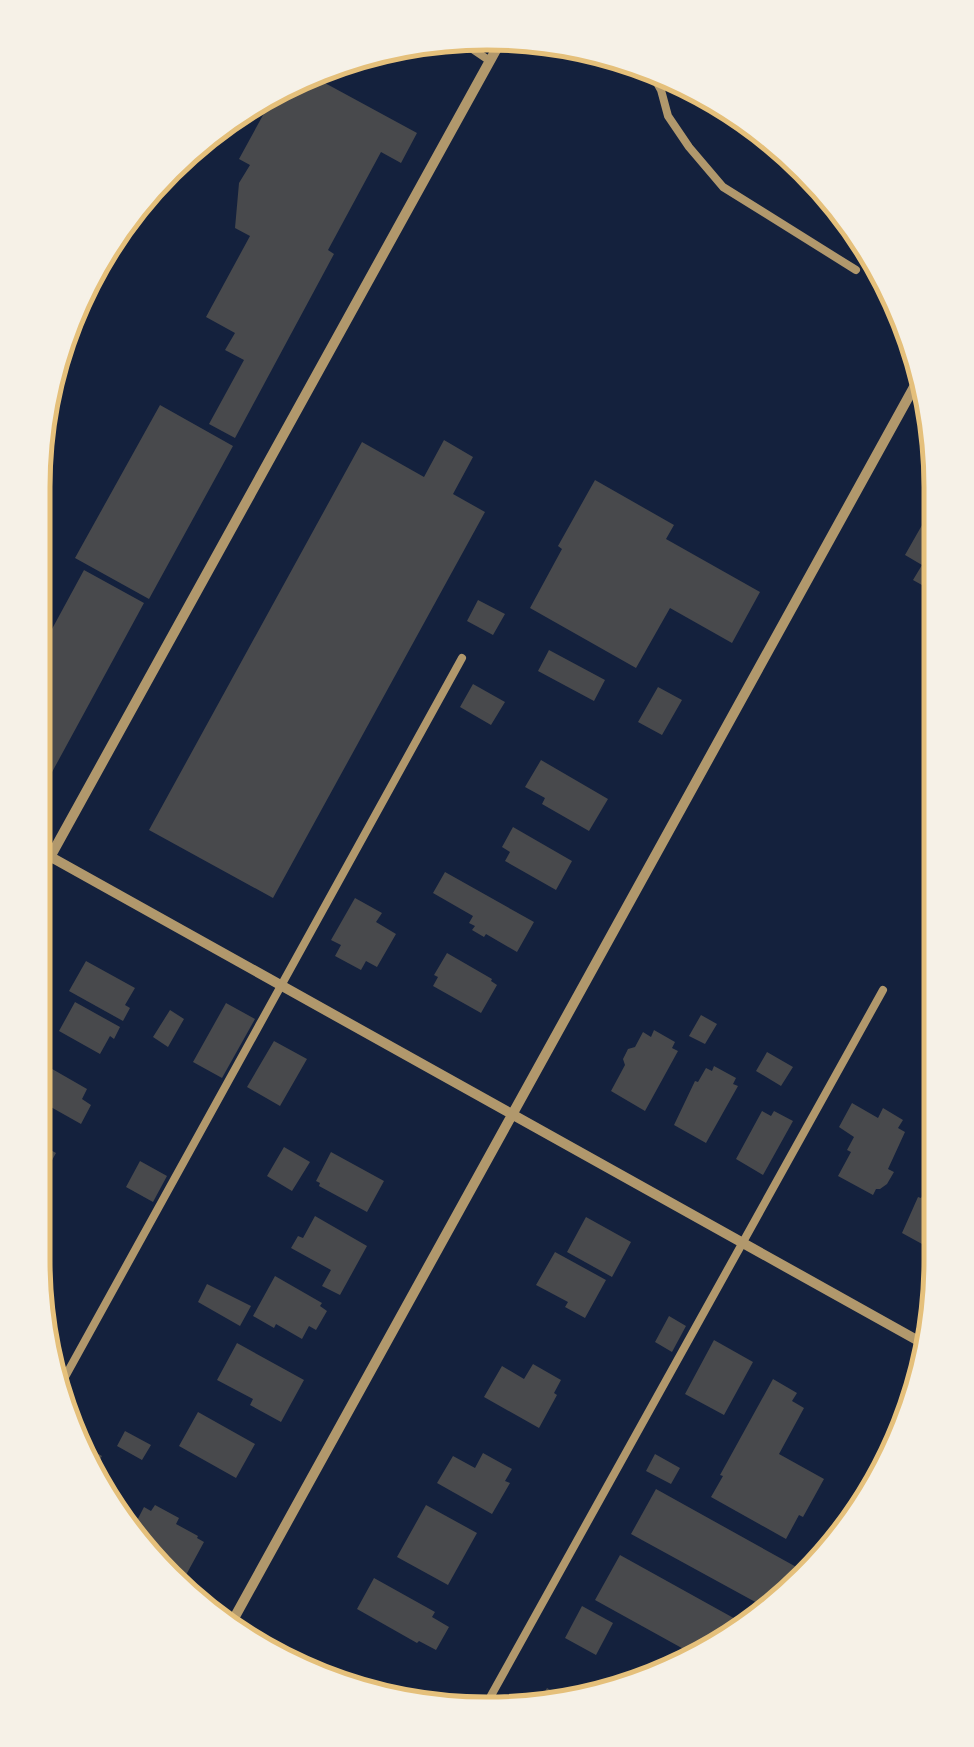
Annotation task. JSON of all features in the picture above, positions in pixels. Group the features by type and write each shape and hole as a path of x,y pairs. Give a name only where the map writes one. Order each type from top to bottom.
{"street":[{"path":"496,50 50,857 917,1340"},
{"path":"234,1616 913,389"}],"lane":[{"path":"474,50 490,61"},
{"path":"660,86 668,116 724,187 856,270"},
{"path":"66,1376 462,658"},
{"path":"490,1697 883,990"}],"building":[{"path":"323,82 417,133 401,163 381,152 328,250 334,254 235,438 209,424 244,360 225,350 235,333 206,317 250,236 235,228 239,183 250,165 239,159 265,111"},
{"path":"160,405 233,446 149,599 75,558"},
{"path":"444,440 473,457 453,494 485,512 273,898 149,830 362,442 424,477"},
{"path":"595,480 674,525 666,539 760,592 732,643 670,608 636,668 530,608 562,549 558,546"},
{"path":"924,522 924,586 913,580 922,565 905,555"},
{"path":"84,570 144,603 51,774 50,773 50,633"},
{"path":"478,600 505,614 493,635 467,621"},
{"path":"549,650 605,680 594,701 538,671"},
{"path":"473,684 505,702 491,725 460,707"},
{"path":"658,687 682,700 662,735 638,722"},
{"path":"541,760 608,799 589,831 542,804 545,798 525,787"},
{"path":"513,827 572,861 556,890 505,861 510,852 502,847"},
{"path":"445,872 534,922 517,952 472,930 475,926 469,923 473,916 433,893"},
{"path":"355,898 382,913 376,922 396,934 377,967 366,961 361,970 335,956 341,945 331,940"},
{"path":"447,953 497,985 481,1013 433,986 438,977 434,975"},
{"path":"86,961 135,988 125,1005 130,1008 123,1021 69,991"},
{"path":"75,1002 120,1027 100,1054 59,1031"},
{"path":"226,1003 255,1019 222,1078 193,1062"},
{"path":"170,1010 184,1019 168,1047 153,1037"},
{"path":"701,1015 717,1024 705,1044 689,1036"},
{"path":"654,1030 675,1042 672,1048 678,1051 645,1111 611,1091 625,1065 623,1059 628,1049 635,1047 643,1032 651,1037"},
{"path":"274,1041 307,1059 280,1106 247,1087"},
{"path":"767,1052 793,1067 781,1086 756,1071"},
{"path":"714,1066 736,1078 733,1084 738,1086 706,1143 674,1125 695,1081 706,1068 712,1071"},
{"path":"50,1068 87,1089 82,1099 91,1105 81,1124 50,1107"},
{"path":"852,1103 878,1118 883,1108 903,1120 898,1128 905,1132 888,1169 894,1172 873,1195 838,1176 854,1137 839,1127"},
{"path":"762,1111 771,1116 774,1111 793,1121 763,1175 736,1159"},
{"path":"284,1147 310,1162 292,1191 267,1176"},
{"path":"331,1152 384,1181 367,1212 316,1181"},
{"path":"140,1161 167,1176 153,1202 126,1187"},
{"path":"924,1193 924,1245 902,1233 918,1197"},
{"path":"315,1216 367,1246 340,1295 322,1286 331,1270 291,1248 298,1236 303,1238"},
{"path":"586,1217 631,1242 612,1277 567,1252"},
{"path":"555,1252 606,1280 585,1318 565,1307 568,1302 536,1285"},
{"path":"275,1276 322,1303 320,1306 327,1311 316,1330 309,1326 302,1339 253,1316"},
{"path":"207,1284 251,1306 240,1326 198,1302"},
{"path":"669,1316 686,1326 672,1352 655,1342"},
{"path":"714,1340 753,1362 724,1415 685,1394"},
{"path":"237,1343 304,1380 281,1422 250,1405 253,1399 217,1380"},
{"path":"533,1364 561,1380 539,1428 484,1397 502,1366 524,1379"},
{"path":"773,1379 797,1393 792,1401 804,1408 779,1454 824,1479 786,1539 711,1497"},
{"path":"198,1412 255,1444 236,1478 179,1446"},
{"path":"125,1431 151,1445 142,1460 117,1446"},
{"path":"483,1453 512,1469 505,1481 510,1483 492,1514 437,1483 453,1456 475,1468"},
{"path":"655,1454 680,1468 671,1484 646,1471"},
{"path":"656,1489 797,1568 758,1603 631,1534"},
{"path":"155,1505 179,1518 176,1524 204,1542 186,1575 137,1521 144,1507 151,1511"},
{"path":"426,1505 477,1533 448,1585 397,1557"},
{"path":"620,1555 736,1619 685,1650 595,1600"},
{"path":"374,1578 435,1612 432,1617 449,1627 436,1650 357,1609"},
{"path":"582,1606 613,1623 596,1655 565,1638"}]}
